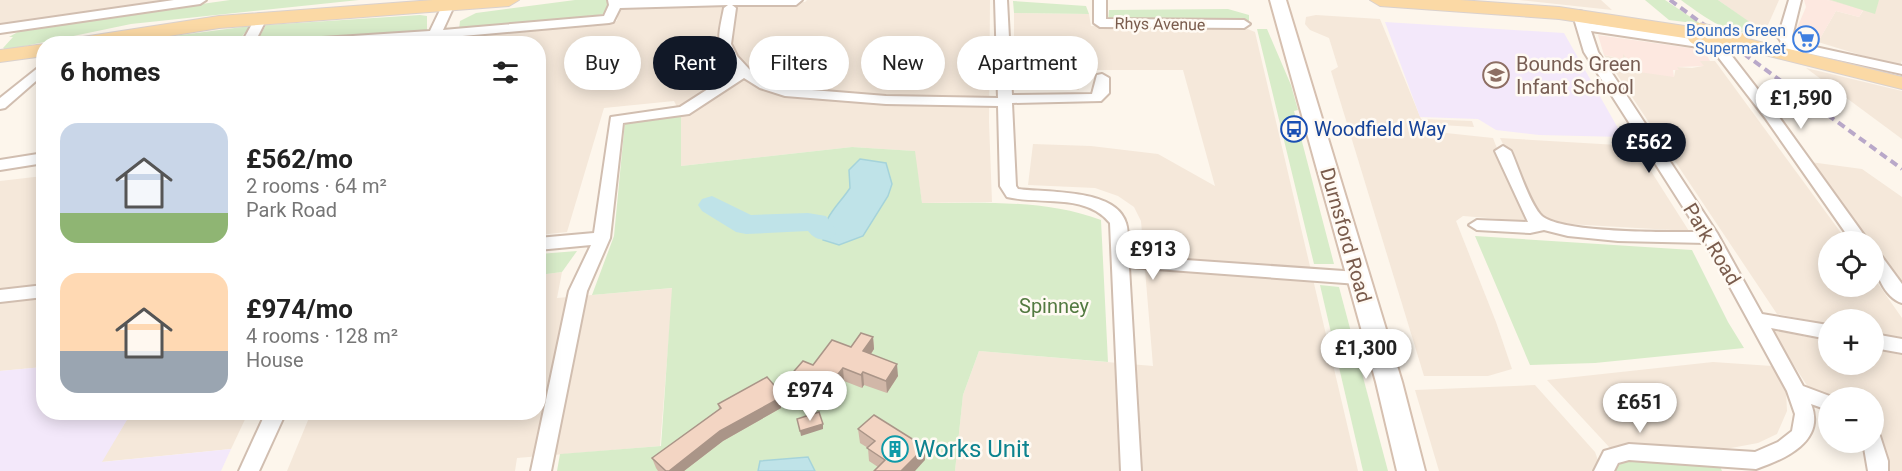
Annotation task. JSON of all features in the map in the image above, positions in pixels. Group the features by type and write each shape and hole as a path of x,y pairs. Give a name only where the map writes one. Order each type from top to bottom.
{"main road":[{"path":"122,36 168,28 261,18 509,0"},
{"name":"Durnsford Road","path":"1278,0 1389,382 1411,471"},
{"path":"1380,0 1420,1 1784,47 1902,77"},
{"path":"1784,47 1786,56 1902,83"},
{"path":"0,56 36,62"},
{"path":"0,62 36,63"}],"street":[{"path":"2,30 200,0"},
{"path":"1001,0 1008,186 1013,193 1092,201 1103,206 1118,222 1131,471"},
{"name":"Rhys Avenue","path":"1100,0 1100,23 1244,24"},
{"path":"1795,0 1784,47 1902,70"},
{"path":"459,36 609,19 615,3 796,1"},
{"path":"732,3 724,44 731,58 744,72 765,85 785,92 886,100 1096,98 1102,93 1102,78"},
{"path":"433,36 448,6"},
{"path":"251,36 261,18"},
{"name":"Park Road","path":"1581,20 1591,51 1711,237 1796,391 1805,414 1801,435 1785,448 1756,461 1726,466 1629,452 1611,457 1604,471"},
{"path":"1709,39 1751,89 1854,231"},
{"path":"0,105 36,67"},
{"path":"541,471 578,291 602,238 605,224 616,120 684,111 744,72"},
{"path":"1503,151 1534,219 1542,225 1556,230 1711,237"},
{"path":"0,165 36,159"},
{"path":"1477,225 1530,228 1542,225"},
{"path":"546,243 602,238"},
{"path":"1120,261 1358,278"},
{"path":"1884,272 1902,297"},
{"path":"0,296 36,292"},
{"path":"1755,319 1818,330"},
{"path":"1884,343 1902,346"},
{"path":"1796,391 1818,399"},
{"path":"249,471 272,420"},
{"path":"1876,453 1878,471"}],"shaded area":[{"path":"0,0 197,0 0,24"},
{"path":"807,0 990,0 990,36 957,36 957,90 989,90 992,202 922,203 914,151 852,147 681,166 681,115 674,101 604,108 567,232 546,234 546,36 472,36 617,21 619,8 677,4 805,2"},
{"path":"1519,0 1601,0 1612,10"},
{"path":"1718,0 1779,0 1768,25 1756,27"},
{"path":"1804,0 1827,0 1863,10 1859,17 1836,11 1818,42 1794,35 1806,7"},
{"path":"1827,0 1902,0 1900,67 1818,42 1836,11 1859,17 1863,11"},
{"path":"1014,13 1089,14 1091,26 1245,28 1255,32 1358,471 955,471 963,395 979,351 1153,366 1141,221 1134,207 1118,196 1095,188 1028,185 1033,144 1091,146 1158,154 1215,186 1183,70 1098,70 1098,36 1014,36"},
{"path":"1316,15 1380,19 1421,119 1472,121 1474,127 1441,125 1436,128 1446,133 1493,138 1525,221 1463,216 1456,221 1512,369 1488,376 1424,376 1331,71 1338,67 1329,38 1310,30 1305,24 1306,17"},
{"name":"Bounds Green Infant School","path":"1385,22 1564,33 1623,137 1539,135 1496,130 1478,119 1420,117"},
{"path":"1598,35 1704,50 1710,61 1700,61 1704,66 1677,67 1679,70 1673,70 1674,77 1639,72 1623,54 1623,59 1604,55"},
{"path":"1622,53 1674,77 1676,67 1692,68 1703,66 1699,61 1715,61 1840,231 1818,231 1818,297 1884,297 1884,292 1902,318 1902,339 1884,335 1884,309 1818,309 1818,322 1777,314 1604,55 1622,59"},
{"path":"1806,68 1902,91 1902,139"},
{"path":"1500,138 1635,146 1689,231 1551,223 1537,213"},
{"path":"1810,162 1862,169 1902,197 1902,285 1884,261 1884,231 1862,231"},
{"path":"36,177 36,368 0,371 0,181"},
{"path":"562,272 557,298 673,288 660,446 517,458 515,471 287,471 308,420 546,420 546,274"},
{"path":"1771,330 1818,339 1818,375 1884,375 1884,352 1902,355 1902,471 1883,471 1884,387 1818,387 1818,391 1808,387"},
{"path":"1713,362 1772,366 1786,390 1787,411 1777,434 1758,443 1731,448 1694,451 1610,448 1547,380"},
{"path":"36,368 36,420 127,420 102,462 231,449 221,471 0,471 0,371"},
{"path":"1535,385 1595,452 1602,471 1439,471 1415,390"},
{"path":"127,420 245,420 231,449 101,462"}],"green space":[{"path":"230,0 359,0 131,24 73,36 36,36 36,44 6,50 3,48 13,37 9,37 23,29"},
{"path":"575,0 608,0 606,14 459,30 460,21 476,13"},
{"path":"1645,0 1665,0 1701,24 1669,20"},
{"path":"1681,0 1718,0 1767,34 1741,32 1721,26"},
{"path":"1831,0 1879,0 1875,14"},
{"path":"1013,1 1086,6 1089,14 1014,13"},
{"path":"1228,9 1249,15 1249,23 1108,22 1109,10"},
{"path":"427,16 427,32 365,36 260,36 266,25"},
{"path":"250,26 242,36 173,36"},
{"path":"1257,29 1267,29 1291,85 1298,110 1294,111 1334,264 1314,264"},
{"name":"Spinney","path":"681,115 681,166 852,147 915,151 922,203 1035,205 1080,213 1101,220 1108,362 979,351 963,395 955,471 557,471 560,454 661,446 672,288 592,295 614,236 625,121"},
{"path":"1475,236 1692,250 1728,322 1744,348 1595,363 1530,365"},
{"path":"577,251 562,272 546,274 546,253"},
{"path":"1320,285 1339,287 1388,471 1363,471"},
{"path":"1633,456 1719,464 1722,471 1613,471 1619,462"}],"water":[{"path":"860,159 886,163 892,184 888,196 863,236 839,245 823,240 828,218 850,188 849,170"},
{"path":"808,457 815,471 758,471 760,461"}],"building":[{"path":"861,333 873,337 863,351 897,364 886,381 863,372 861,375 843,368 822,394 788,378 803,361 813,365 832,340 851,347"},
{"path":"767,377 780,392 780,398 720,431 669,471 666,471 652,458 721,408 718,404"},
{"path":"819,412 823,424 800,431 797,419"},
{"path":"874,415 925,447 901,471 874,471 885,460 867,448 875,441 858,429"}],"waterway":[{"path":"712,205 746,225 808,222 816,223 823,231"}],"railway":[{"path":"1670,0 1902,169"}],"place":[{"name":"Bounds Green Supermarket","path":"1806,39"},
{"name":"Bounds Green Infant School","path":"1496,75"},
{"name":"Woodfield Way","path":"1294,129"},
{"name":"Works Unit","path":"895,449"}]}
